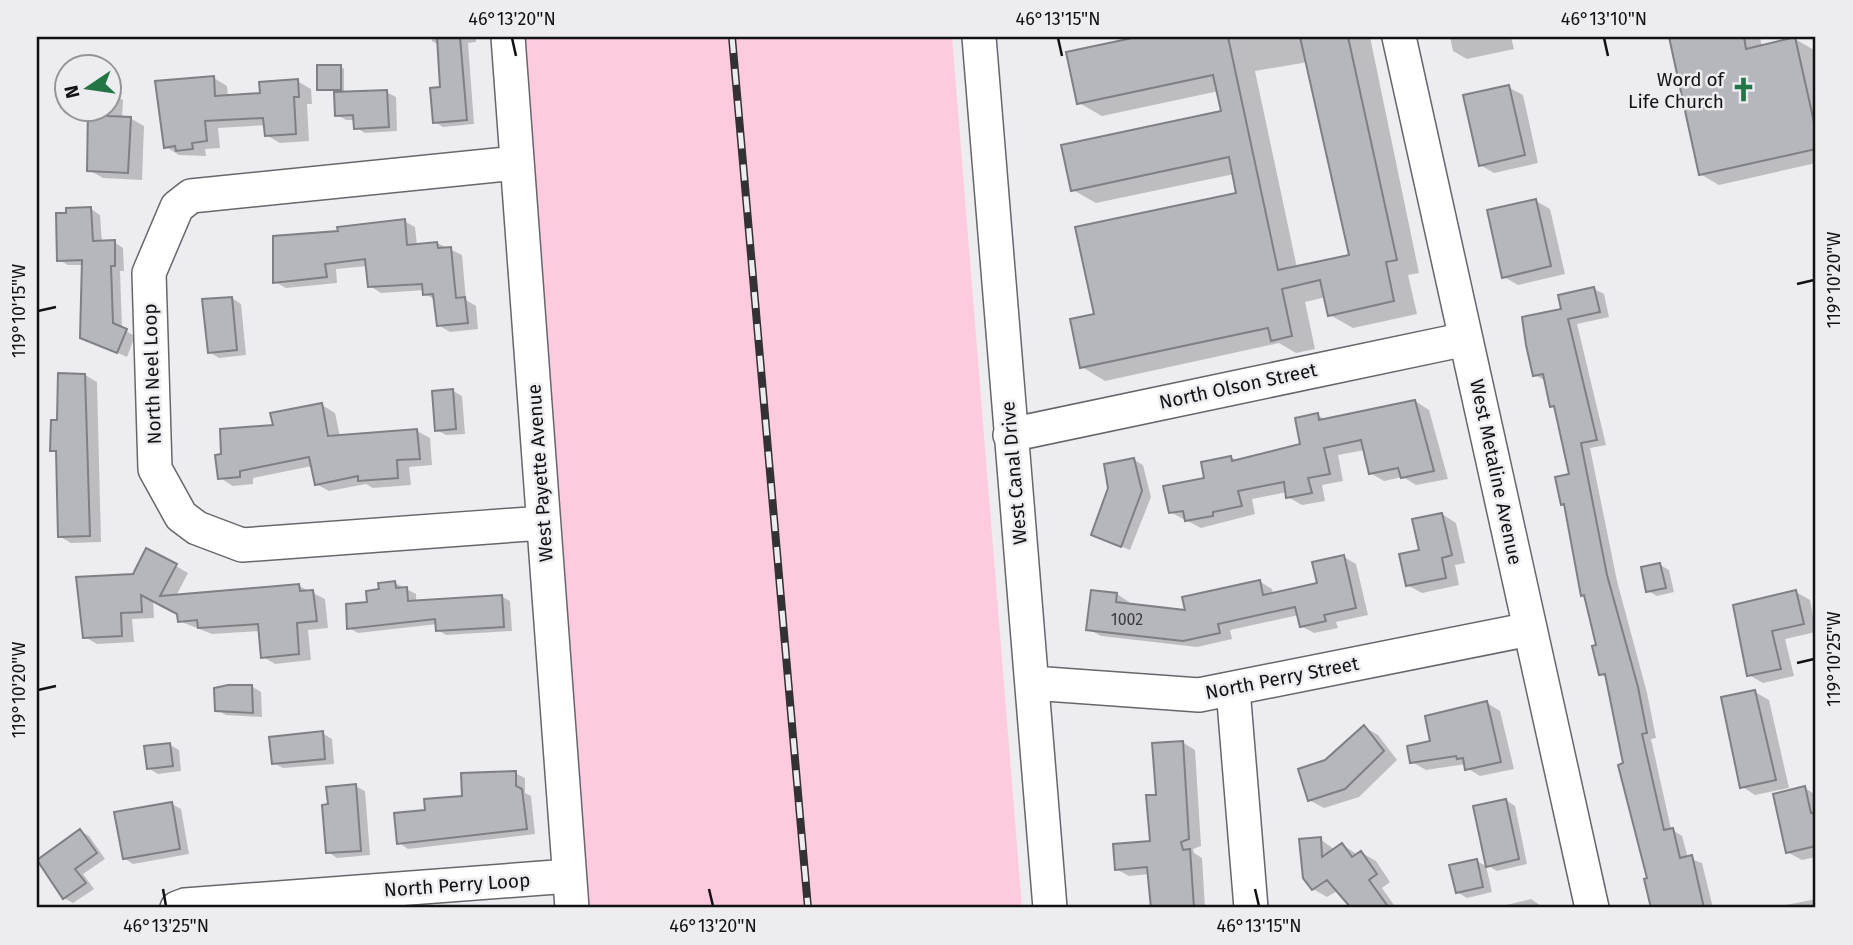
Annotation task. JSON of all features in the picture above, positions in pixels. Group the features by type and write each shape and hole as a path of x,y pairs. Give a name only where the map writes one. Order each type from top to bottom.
{"street":[{"name":"West Payette Avenue","path":"508,37 570,892"},
{"name":"West Canal Drive","path":"979,37 1050,908"},
{"name":"West Metaline Avenue","path":"1399,37 1592,908"},
{"name":"North Neel Loop","path":"517,163 191,196 177,207 149,272 155,469 181,516 197,528 242,545 543,523"},
{"name":"North Olson Street","path":"1010,435 1466,339"},
{"name":"North Perry Street","path":"1032,683 1199,695 1530,629"},
{"path":"1233,690 1251,908"},
{"name":"North Perry Loop","path":"177,908 185,905 570,892"}],"shaded area":[{"path":"516,37 952,37 1022,908 586,908"}],"building":[{"path":"437,37 460,37 467,120 433,123 430,88 440,87"},
{"path":"1137,37 1228,37 1278,270 1349,255 1300,37 1348,37 1397,260 1386,262 1394,301 1328,316 1320,280 1282,289 1292,336 1271,341 1268,328 1080,368 1070,319 1094,314 1075,227 1236,193 1229,157 1071,191 1061,145 1221,111 1213,75 1077,104 1066,52"},
{"name":"Word of Life Church","path":"1669,37 1744,37 1746,49 1795,37 1816,131 1816,149 1699,175"},
{"path":"317,65 341,65 341,90 317,90"},
{"path":"214,76 215,96 260,93 259,82 298,79 299,97 294,97 296,134 265,136 263,118 205,121 207,141 192,143 193,149 176,151 175,146 164,148 155,81"},
{"path":"1509,85 1525,155 1479,166 1463,95"},
{"path":"387,90 389,127 354,129 353,115 335,116 334,92"},
{"path":"122,117 131,117 128,173 87,171 88,122 122,122"},
{"path":"1536,199 1551,266 1502,278 1487,210"},
{"path":"91,207 93,241 115,240 115,266 111,266 113,323 127,329 117,353 80,338 82,260 57,261 56,213 66,213 66,208"},
{"path":"405,219 407,245 437,242 438,248 451,247 456,298 465,297 468,323 437,326 433,294 423,295 422,284 368,287 365,259 325,264 327,277 273,283 273,236 338,231 337,227"},
{"path":"1594,287 1600,312 1568,319 1597,440 1581,443 1607,575 1638,687 1647,733 1642,734 1664,830 1673,828 1680,858 1692,855 1704,908 1651,908 1644,879 1647,878 1618,765 1623,763 1605,674 1599,675 1592,646 1596,645 1584,595 1581,596 1564,504 1561,505 1555,477 1569,474 1554,406 1550,407 1543,374 1533,376 1526,345 1522,317 1561,309 1558,295"},
{"path":"232,297 237,350 208,353 202,299"},
{"path":"58,373 85,374 90,536 58,537 56,451 50,451 51,420 57,420"},
{"path":"453,389 456,429 435,431 432,391"},
{"path":"1415,400 1434,471 1401,478 1398,468 1369,474 1361,440 1324,448 1330,474 1308,478 1312,493 1286,498 1284,482 1238,491 1242,506 1213,512 1213,516 1185,521 1183,511 1169,513 1163,486 1204,478 1201,462 1231,456 1232,461 1300,444 1295,418 1318,413 1319,420"},
{"path":"322,403 328,436 417,429 420,459 397,460 398,478 358,481 358,476 315,485 309,457 240,471 240,477 218,479 215,455 221,454 220,429 273,425 270,413"},
{"path":"1134,458 1142,491 1121,547 1091,535 1108,488 1104,464"},
{"path":"1442,513 1452,555 1442,558 1446,578 1406,586 1399,554 1419,550 1412,519"},
{"path":"146,548 177,564 160,596 299,584 300,591 313,590 317,621 297,623 299,654 261,658 258,624 198,628 197,620 178,622 177,614 141,595 142,612 121,613 122,636 83,638 76,577 133,574"},
{"path":"1344,555 1356,608 1324,615 1326,621 1300,627 1295,607 1218,624 1220,633 1183,641 1086,630 1091,590 1117,593 1116,602 1185,610 1182,597 1260,580 1263,595 1317,583 1312,562"},
{"path":"1660,563 1666,588 1646,592 1641,567"},
{"path":"395,581 396,588 407,587 408,601 502,595 504,627 436,631 435,619 347,629 346,604 367,602 366,591 379,589 378,583"},
{"path":"1796,590 1804,624 1772,631 1781,669 1747,676 1733,605"},
{"path":"252,685 253,713 215,711 214,688"},
{"path":"1755,690 1776,780 1740,788 1721,697"},
{"path":"1487,701 1501,762 1465,770 1463,758 1457,759 1456,756 1410,763 1407,746 1430,741 1425,716"},
{"path":"1364,725 1384,751 1345,789 1308,801 1298,769 1325,760"},
{"path":"323,731 325,759 272,764 269,737"},
{"path":"1183,741 1189,839 1181,842 1183,850 1190,849 1194,908 1151,908 1147,867 1115,870 1113,844 1150,841 1146,795 1156,795 1152,743"},
{"path":"170,743 173,766 147,769 144,746"},
{"path":"516,771 516,786 522,789 527,829 397,844 394,813 425,810 424,799 462,796 461,773"},
{"path":"356,784 361,851 326,853 322,805 328,804 326,787"},
{"path":"1805,786 1811,813 1816,812 1816,846 1786,853 1773,794"},
{"path":"1506,799 1519,859 1486,867 1473,806"},
{"path":"172,802 180,849 123,859 114,812"},
{"path":"80,829 97,853 75,869 86,883 63,899 37,860"},
{"path":"1321,837 1322,857 1342,843 1352,857 1361,851 1377,874 1369,880 1389,908 1351,908 1327,880 1312,890 1303,878 1299,839"},
{"path":"1477,859 1483,887 1456,893 1449,865"}],"railway":[{"path":"732,37 808,908"}],"place":[{"name":"Word of Life Church","path":"1744,90"}]}
